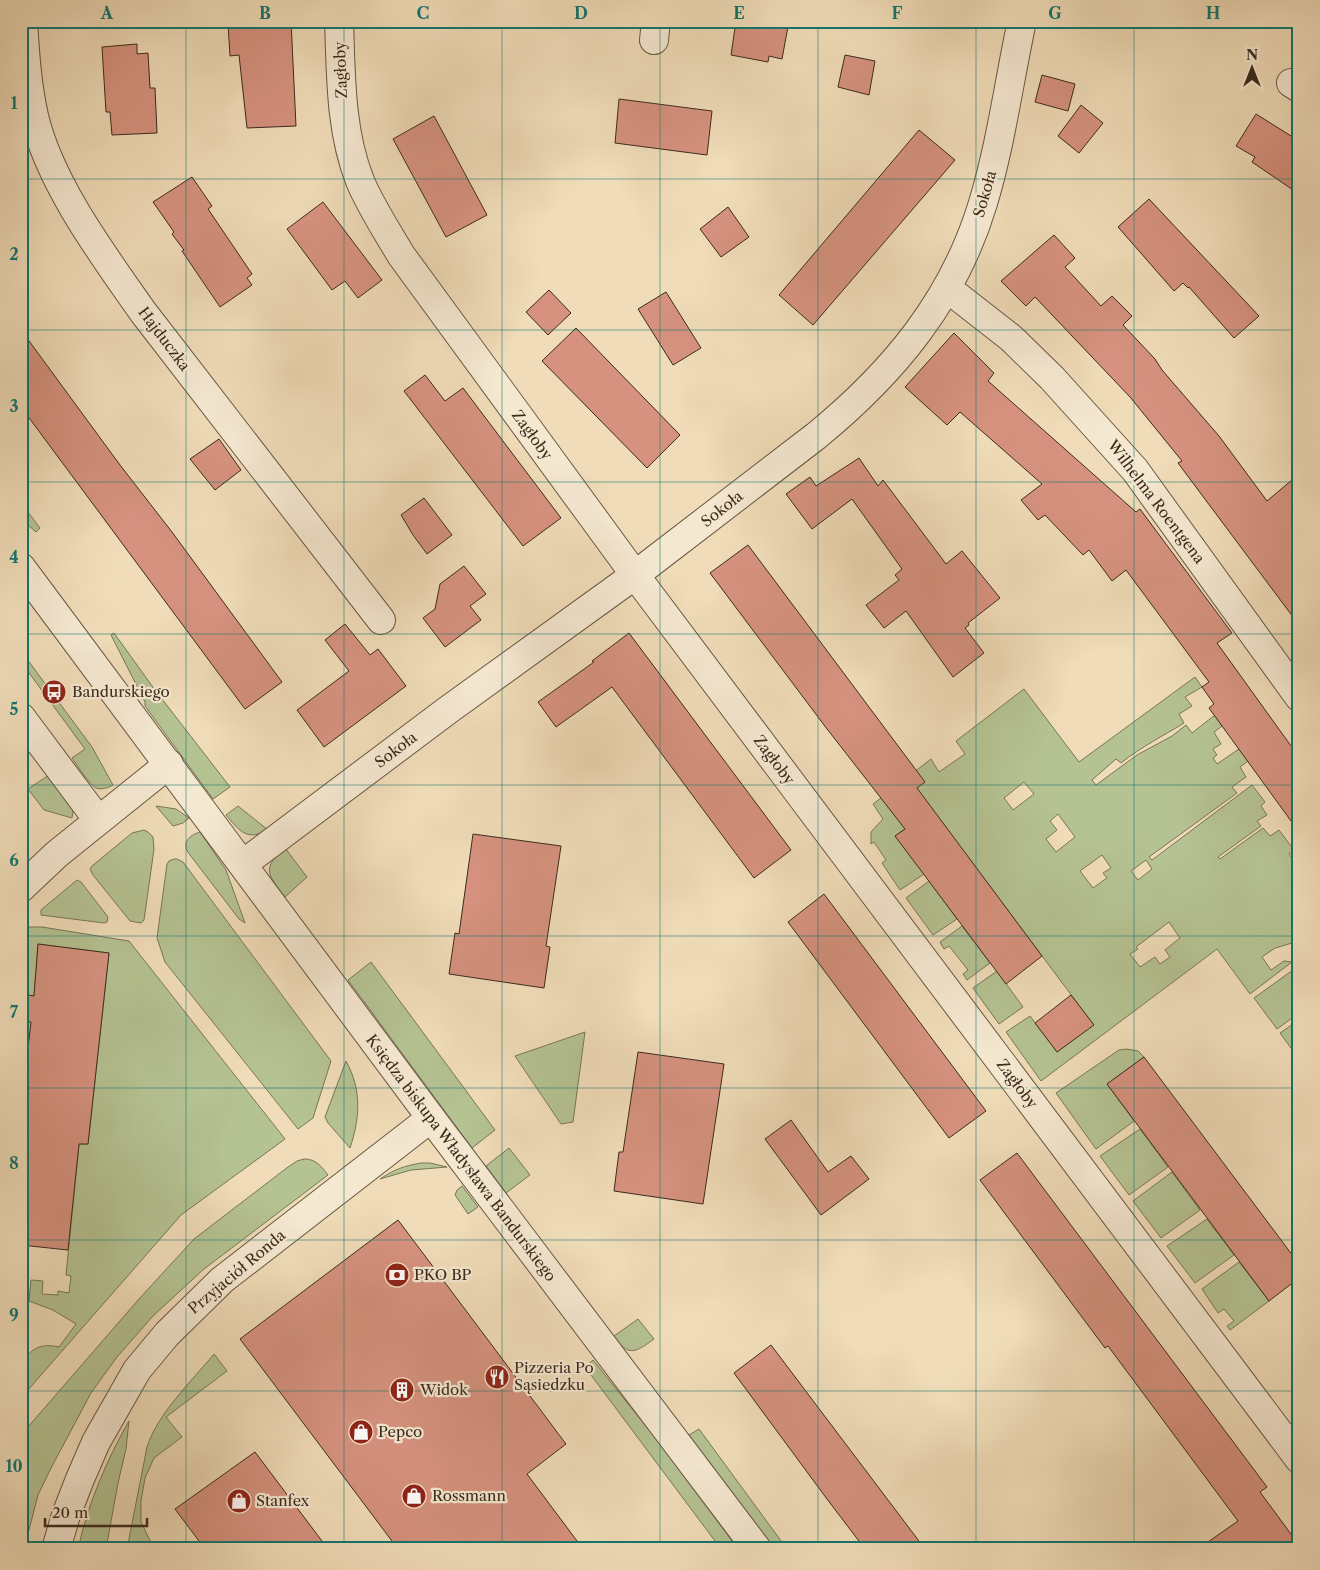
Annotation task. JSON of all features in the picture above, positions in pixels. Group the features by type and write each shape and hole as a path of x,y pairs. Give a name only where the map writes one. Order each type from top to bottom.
{"street":[{"name":"Hajduczka","path":"22,21 29,84 35,117 43,144 69,199 112,268 143,312 381,620"},
{"name":"Zagłoby","path":"339,21 341,97 349,144 360,182 401,255 635,575 1299,1459"},
{"name":"Sokoła","path":"243,864 448,710 635,575 816,436 845,412 883,375 925,323 947,288 973,232 992,170 1022,21"},
{"name":"Wilhelma Roentgena","path":"947,288 1011,338 1052,378 1135,470 1299,697"},
{"name":"Księdza biskupa Władysława Bandurskiego","path":"21,567 431,1118 757,1549"},
{"path":"21,717 98,820"},
{"path":"21,888 57,854 169,764"},
{"name":"Przyjaciół Ronda","path":"56,1549 66,1515 96,1442 137,1370 167,1334 222,1280 431,1118"}],"green space":[{"path":"21,503 40,528 36,532 21,519"},
{"path":"114,633 155,690 230,787 213,799 145,706 145,702 111,635"},
{"path":"21,651 92,747 113,785 100,789 96,788 72,758 85,749 21,662"},
{"path":"1195,677 1202,687 1185,697 1192,706 1179,714 1184,723 1121,763 1116,759 1092,780 1096,785 1137,755 1172,736 1186,725 1192,733 1215,715 1222,726 1214,732 1221,744 1213,749 1217,755 1213,758 1217,764 1239,749 1248,761 1240,767 1246,777 1232,787 1237,793 1149,857 1152,860 1252,785 1265,802 1261,806 1267,815 1257,821 1261,826 1218,857 1220,859 1263,828 1270,836 1279,830 1294,850 1289,854 1294,861 1299,859 1299,941 1275,948 1262,957 1271,970 1284,961 1292,962 1250,994 1217,949 1041,1081 1006,1032 1030,1016 1057,1052 1093,1024 932,809 895,836 924,874 900,890 882,863 886,860 874,842 871,844 871,832 883,819 873,804 931,759 939,772 965,754 956,741 1024,689 1079,762","holes":["1024,782 1034,794 1013,810 1004,798","1058,814 1075,837 1056,852 1046,839 1057,830 1050,821","1102,855 1111,868 1103,873 1107,878 1093,888 1080,871","1146,860 1152,869 1138,880 1131,871","1169,922 1180,938 1165,950 1170,957 1160,964 1155,957 1140,967 1130,954 1138,949 1136,947"]},
{"path":"49,775 71,807 73,811 72,818 44,810 28,789"},
{"path":"156,806 176,809 189,818 183,823 173,826"},
{"path":"238,806 268,830 254,835 239,830 226,815"},
{"path":"144,830 153,837 154,849 144,920 141,923 130,921 90,869 132,833"},
{"path":"200,832 226,870 245,923 239,919 187,851 187,841"},
{"path":"285,848 307,877 285,897 271,877 270,866 277,855"},
{"path":"174,859 183,862 331,1061 313,1118 298,1129 165,962 157,938 167,864"},
{"path":"77,880 81,882 108,917 107,922 41,915 41,910"},
{"path":"929,881 957,919 933,935 906,898"},
{"path":"962,926 990,963 967,980 963,974 968,970 949,946 944,949 940,942"},
{"path":"24,927 42,927 129,941 285,1139 181,1215 21,1398 21,1362 29,1353 42,1346 59,1347 76,1324 53,1310 29,1301 31,1280 43,1281 42,1294 58,1295 58,1291 69,1293 71,1276 66,1275 79,1144 88,1144 109,953 38,944 34,996 21,994 21,931"},
{"path":"371,962 495,1130 472,1148 348,980"},
{"path":"1299,968 1299,1013 1277,1029 1254,998 1293,970"},
{"path":"997,971 1023,1007 999,1024 973,988"},
{"path":"1299,1020 1299,1059 1280,1033"},
{"path":"21,1021 37,1022 29,1083 21,1082"},
{"path":"585,1032 573,1122 561,1124 515,1056"},
{"path":"1119,1050 1138,1051 1144,1057 1107,1084 1134,1121 1096,1149 1056,1093"},
{"path":"346,1061 355,1083 358,1104 356,1126 350,1148 325,1117"},
{"path":"1140,1129 1168,1167 1129,1195 1100,1156"},
{"path":"509,1148 530,1175 506,1193 486,1166"},
{"path":"304,1159 315,1162 328,1175 204,1269 153,1316 117,1357 91,1393 51,1468 38,1495 24,1549 21,1549 21,1435 139,1299 194,1239 288,1167"},
{"path":"421,1163 447,1167 411,1170 380,1179 400,1168"},
{"path":"1172,1172 1200,1210 1161,1238 1133,1201"},
{"path":"462,1186 478,1207 468,1214 455,1195"},
{"path":"1207,1219 1234,1255 1195,1283 1167,1246"},
{"path":"1239,1262 1269,1301 1230,1330 1227,1326 1234,1321 1224,1309 1218,1313 1202,1289"},
{"path":"638,1319 654,1339 637,1350 628,1350 614,1336"},
{"path":"214,1354 227,1371 166,1417 182,1437 154,1458 145,1478 141,1501 141,1522 154,1549 127,1549 147,1447 152,1434 176,1398"},
{"path":"593,1360 657,1440 738,1549 721,1549 585,1367"},
{"path":"129,1421 126,1449 106,1549 78,1549 99,1483"},
{"path":"699,1429 787,1549 775,1549 689,1435"}],"building":[{"path":"291,21 296,126 247,128 239,55 230,56 228,24"},
{"path":"736,21 789,21 782,59 769,56 768,62 731,55"},
{"path":"137,44 137,54 148,53 150,88 155,88 157,133 112,135 110,112 106,112 102,47"},
{"path":"845,55 875,61 869,95 838,87"},
{"path":"1042,75 1075,84 1068,111 1035,102"},
{"path":"619,99 712,111 707,155 615,143"},
{"path":"1081,105 1103,123 1079,153 1058,136"},
{"path":"1256,114 1299,141 1299,194 1252,162 1255,157 1236,146"},
{"path":"434,116 487,215 446,237 393,139"},
{"path":"919,130 955,160 813,325 779,295"},
{"path":"192,177 212,206 208,209 252,274 247,278 252,285 220,307 182,251 184,250 172,234 174,232 153,202"},
{"path":"1149,199 1259,316 1234,338 1189,287 1183,283 1174,291 1118,227"},
{"path":"323,202 382,280 358,298 345,281 332,290 287,229"},
{"path":"728,207 749,237 721,257 700,229"},
{"path":"1054,235 1075,258 1065,267 1101,306 1112,296 1132,316 1123,325 1155,359 1162,370 1219,436 1267,501 1299,474 1299,625 1178,463 1182,461 1130,397 1035,297 1026,306 1001,281"},
{"path":"549,290 571,313 548,335 526,312"},
{"path":"666,292 701,348 673,365 638,309"},
{"path":"576,328 680,435 647,468 542,361"},
{"path":"21,330 282,682 245,709 21,407"},
{"path":"954,333 994,373 988,381 1136,512 1140,509 1232,633 1217,643 1299,757 1299,832 1209,708 1214,704 1202,687 1209,682 1126,570 1112,581 1089,550 1083,555 1045,515 1038,520 1021,500 1042,484 960,412 947,425 905,387"},
{"path":"425,375 445,401 463,388 561,518 523,546 404,391"},
{"path":"219,439 241,470 215,490 190,459"},
{"path":"859,458 878,486 883,480 946,564 962,551 1000,598 968,623 969,625 965,628 984,653 953,677 906,611 884,628 866,605 899,580 895,575 902,569 852,499 812,529 786,494 810,477 816,486"},
{"path":"424,498 452,535 427,554 401,515"},
{"path":"748,545 925,782 917,788 1042,956 1006,984 895,836 905,829 710,573"},
{"path":"464,566 486,594 470,606 481,620 445,647 423,618 435,609 440,584"},
{"path":"345,624 370,655 378,649 406,686 324,747 297,710 349,671 325,640"},
{"path":"629,633 791,850 754,878 612,687 556,727 538,702 594,662 592,661"},
{"path":"473,834 561,846 546,946 550,947 544,988 449,974 455,933 459,934"},
{"path":"824,894 986,1111 949,1138 788,922"},
{"path":"38,944 109,953 88,1144 79,1144 68,1250 21,1245 21,1082 24,1083 31,1022 21,1021 21,994 34,996"},
{"path":"1071,995 1094,1025 1057,1052 1035,1023"},
{"path":"638,1052 724,1064 703,1204 614,1191 619,1152 623,1152"},
{"path":"1144,1057 1299,1264 1299,1278 1269,1301 1107,1084"},
{"path":"791,1120 828,1172 851,1156 869,1179 821,1215 765,1139"},
{"path":"1017,1153 1267,1487 1260,1492 1299,1545 1299,1549 1198,1549 1238,1521 1108,1346 1105,1348 980,1180"},
{"name":"Widok","path":"398,1220 566,1444 527,1474 583,1549 398,1549 240,1339"},
{"path":"771,1345 925,1549 865,1549 827,1499 734,1373"},
{"name":"Stanfex","path":"255,1452 328,1549 205,1549 175,1509"}],"place":[{"name":"Bandurskiego","path":"54,692"},
{"name":"PKO BP","path":"397,1275"},
{"name":"Pizzeria Po Sąsiedzku","path":"497,1377"},
{"name":"Widok","path":"402,1390"},
{"name":"Pepco","path":"361,1432"},
{"name":"Rossmann","path":"414,1496"},
{"name":"Stanfex","path":"239,1501"}]}
